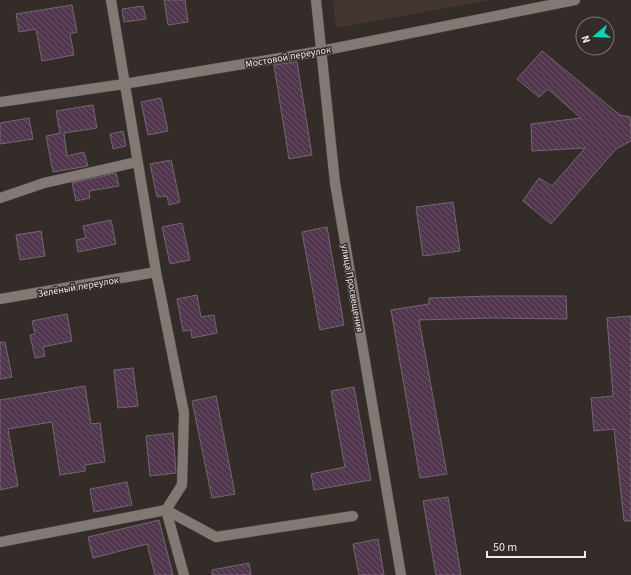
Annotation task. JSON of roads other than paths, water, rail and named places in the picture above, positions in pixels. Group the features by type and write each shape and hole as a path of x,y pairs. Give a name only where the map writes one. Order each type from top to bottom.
{"street":[{"path":"111,0 156,272 184,413 182,485 166,510 184,575"},
{"name":"улица Просвещения","path":"316,0 335,183 401,575"},
{"name":"Мостовой переулок","path":"0,102 124,84 321,51 575,0"},
{"path":"0,198 44,184 137,162"},
{"name":"Зелёный переулок","path":"0,299 156,272"},
{"path":"0,542 166,510 216,537 353,516"}]}
